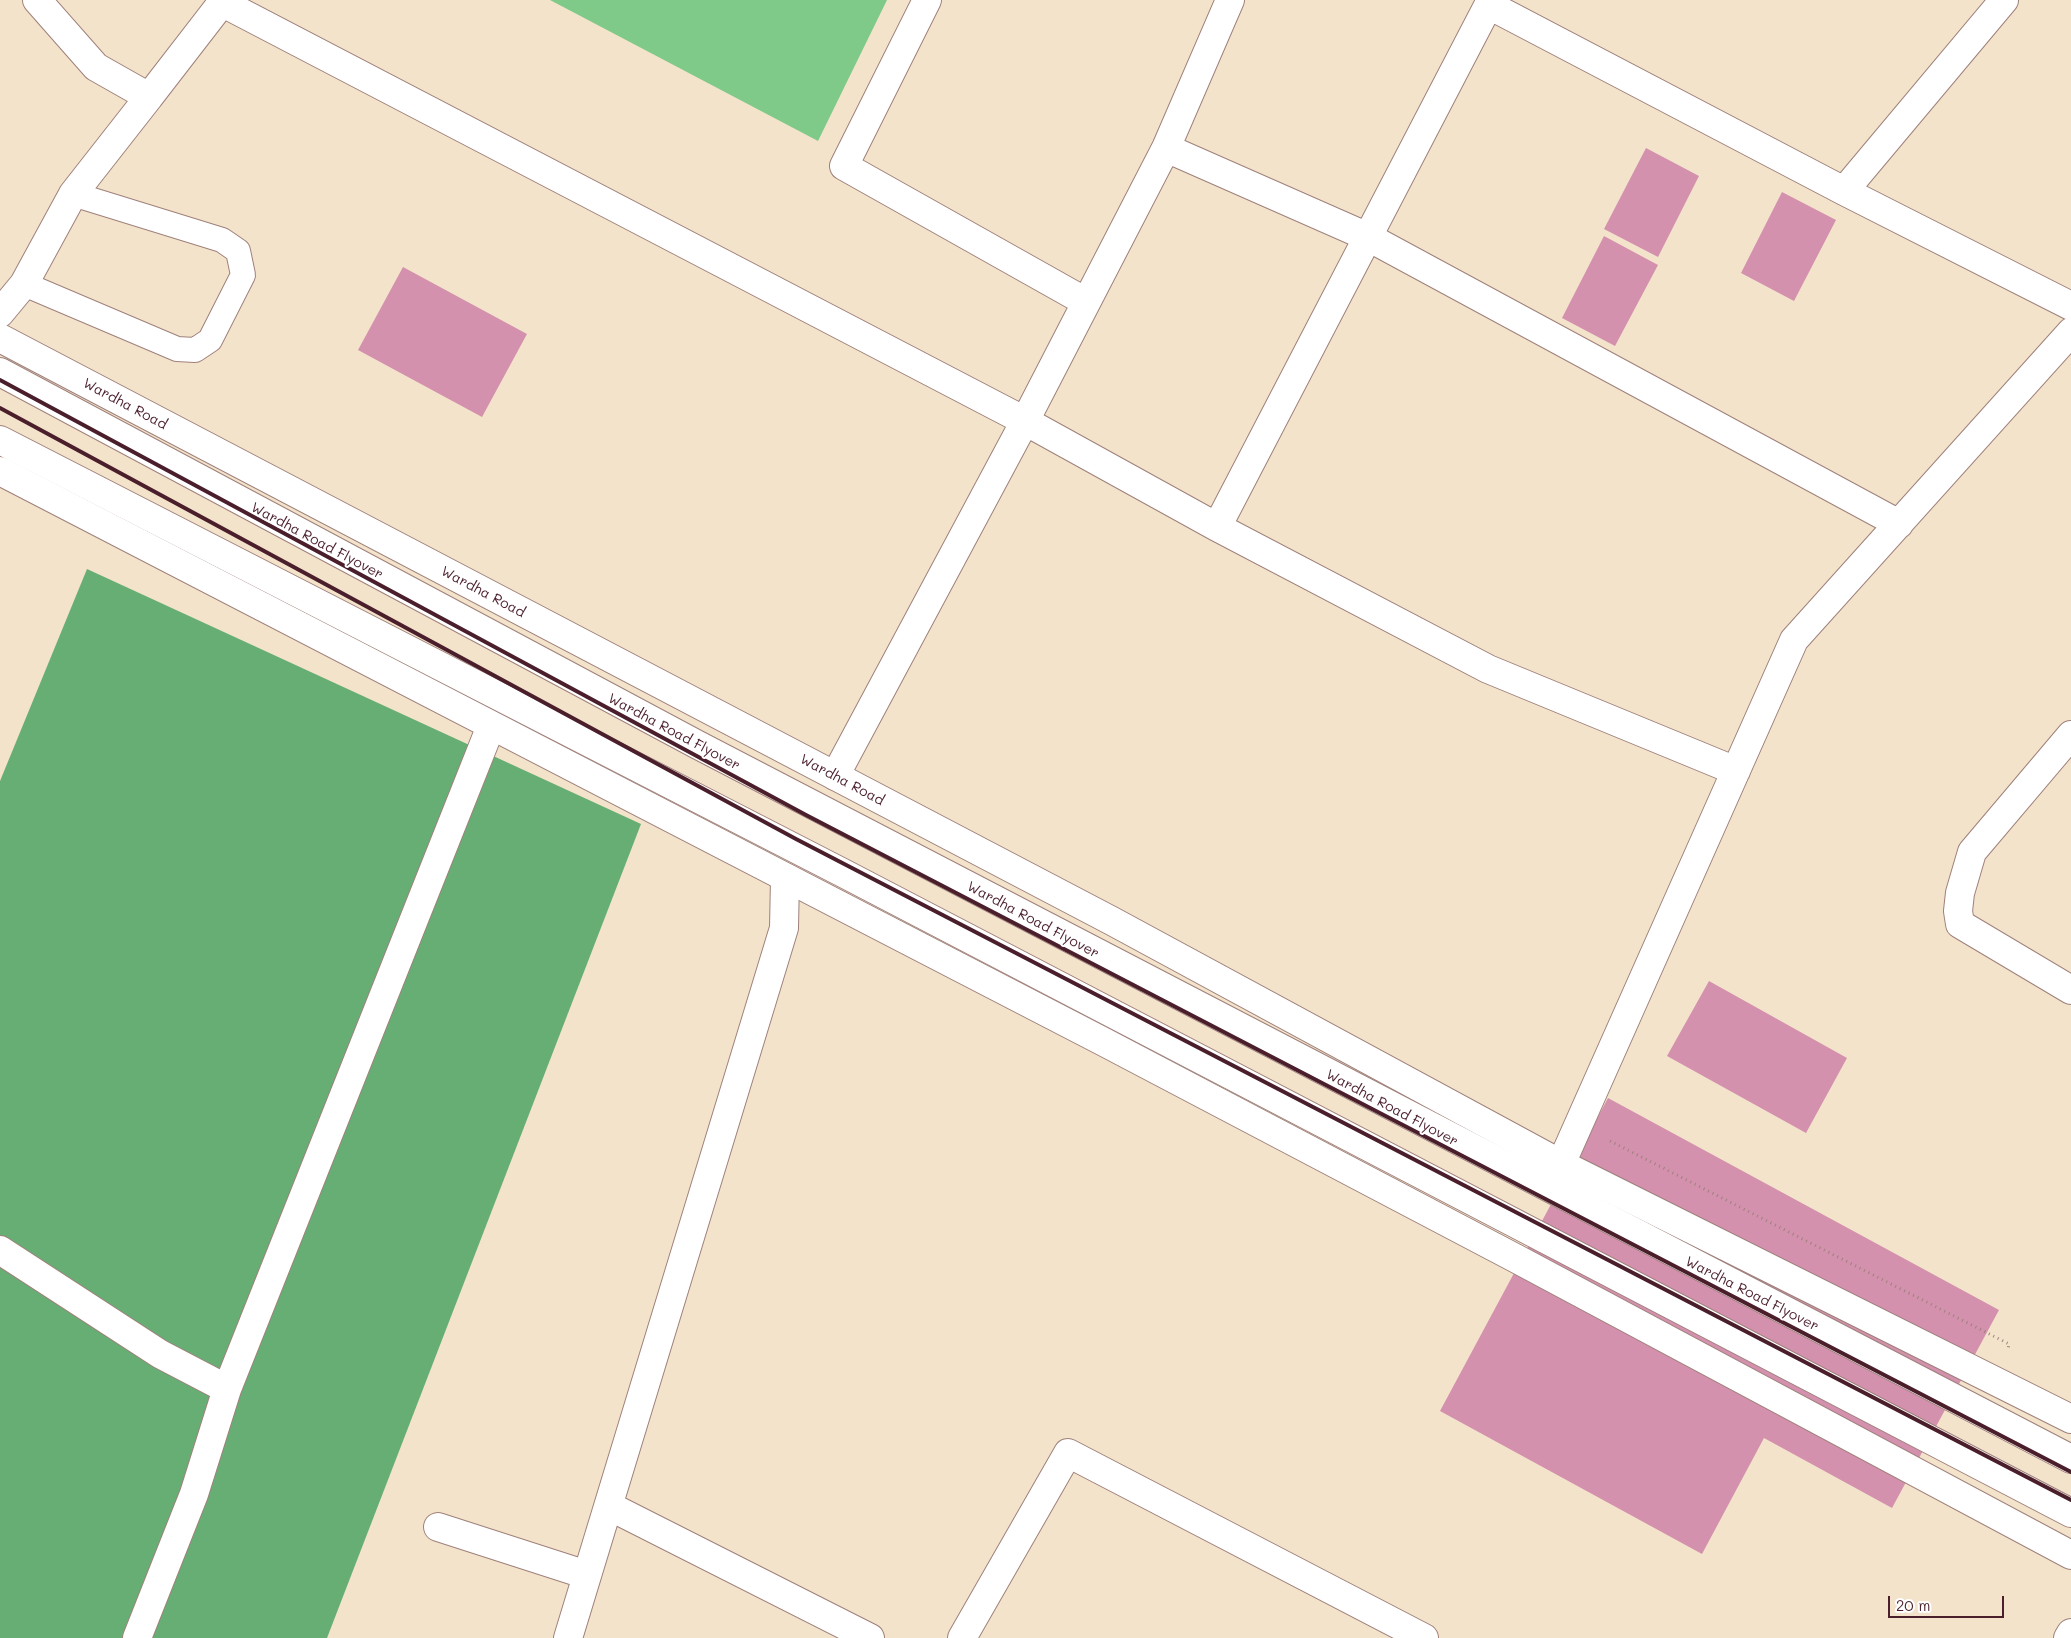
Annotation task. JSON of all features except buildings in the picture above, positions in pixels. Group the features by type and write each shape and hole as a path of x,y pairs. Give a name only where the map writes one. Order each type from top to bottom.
{"main road":[{"path":"37,0 96,67 149,97"},
{"path":"927,0 844,166 1086,302"},
{"path":"835,776 1025,421 1166,148 1230,0"},
{"path":"1844,191 2004,0"},
{"path":"0,313 24,284 73,194 224,1 1025,421 1217,527 1488,669 1736,771"},
{"path":"1217,527 1490,3 1844,191 2071,306"},
{"path":"1166,148 1368,237 1898,524"},
{"path":"1561,1164 1794,640 2071,332"},
{"name":"Wardha Road","path":"0,338 1112,921 1561,1164 2071,1419"},
{"name":"Wardha Road Flyover","path":"0,372 698,746 2071,1459"},
{"path":"0,440 845,874 2071,1513"},
{"path":"0,471 1104,1042 2071,1555"},
{"path":"138,1638 194,1494 227,1389 491,726"},
{"path":"2071,735 1972,852 1960,893 1958,911 1960,924 2071,990"},
{"path":"568,1638 784,928 785,878"},
{"path":"0,1250 160,1354 227,1389"},
{"path":"962,1638 1068,1453 1424,1638"},
{"path":"609,1506 843,1631 870,1638"},
{"path":"438,1527 588,1575"},
{"path":"2068,1638 2071,1633"}],"lane":[{"path":"24,284 177,349 195,350 210,340 244,275 238,251 222,240 73,194"}],"path":[{"path":"1578,1125 2009,1344 2004,1385"}],"green space":[{"path":"550,0 887,0 818,141"},
{"path":"87,569 641,824 327,1638 0,1638 0,781"}],"railway":[{"path":"0,380 806,815 2071,1472"},
{"path":"0,408 796,839 2071,1500"}]}
